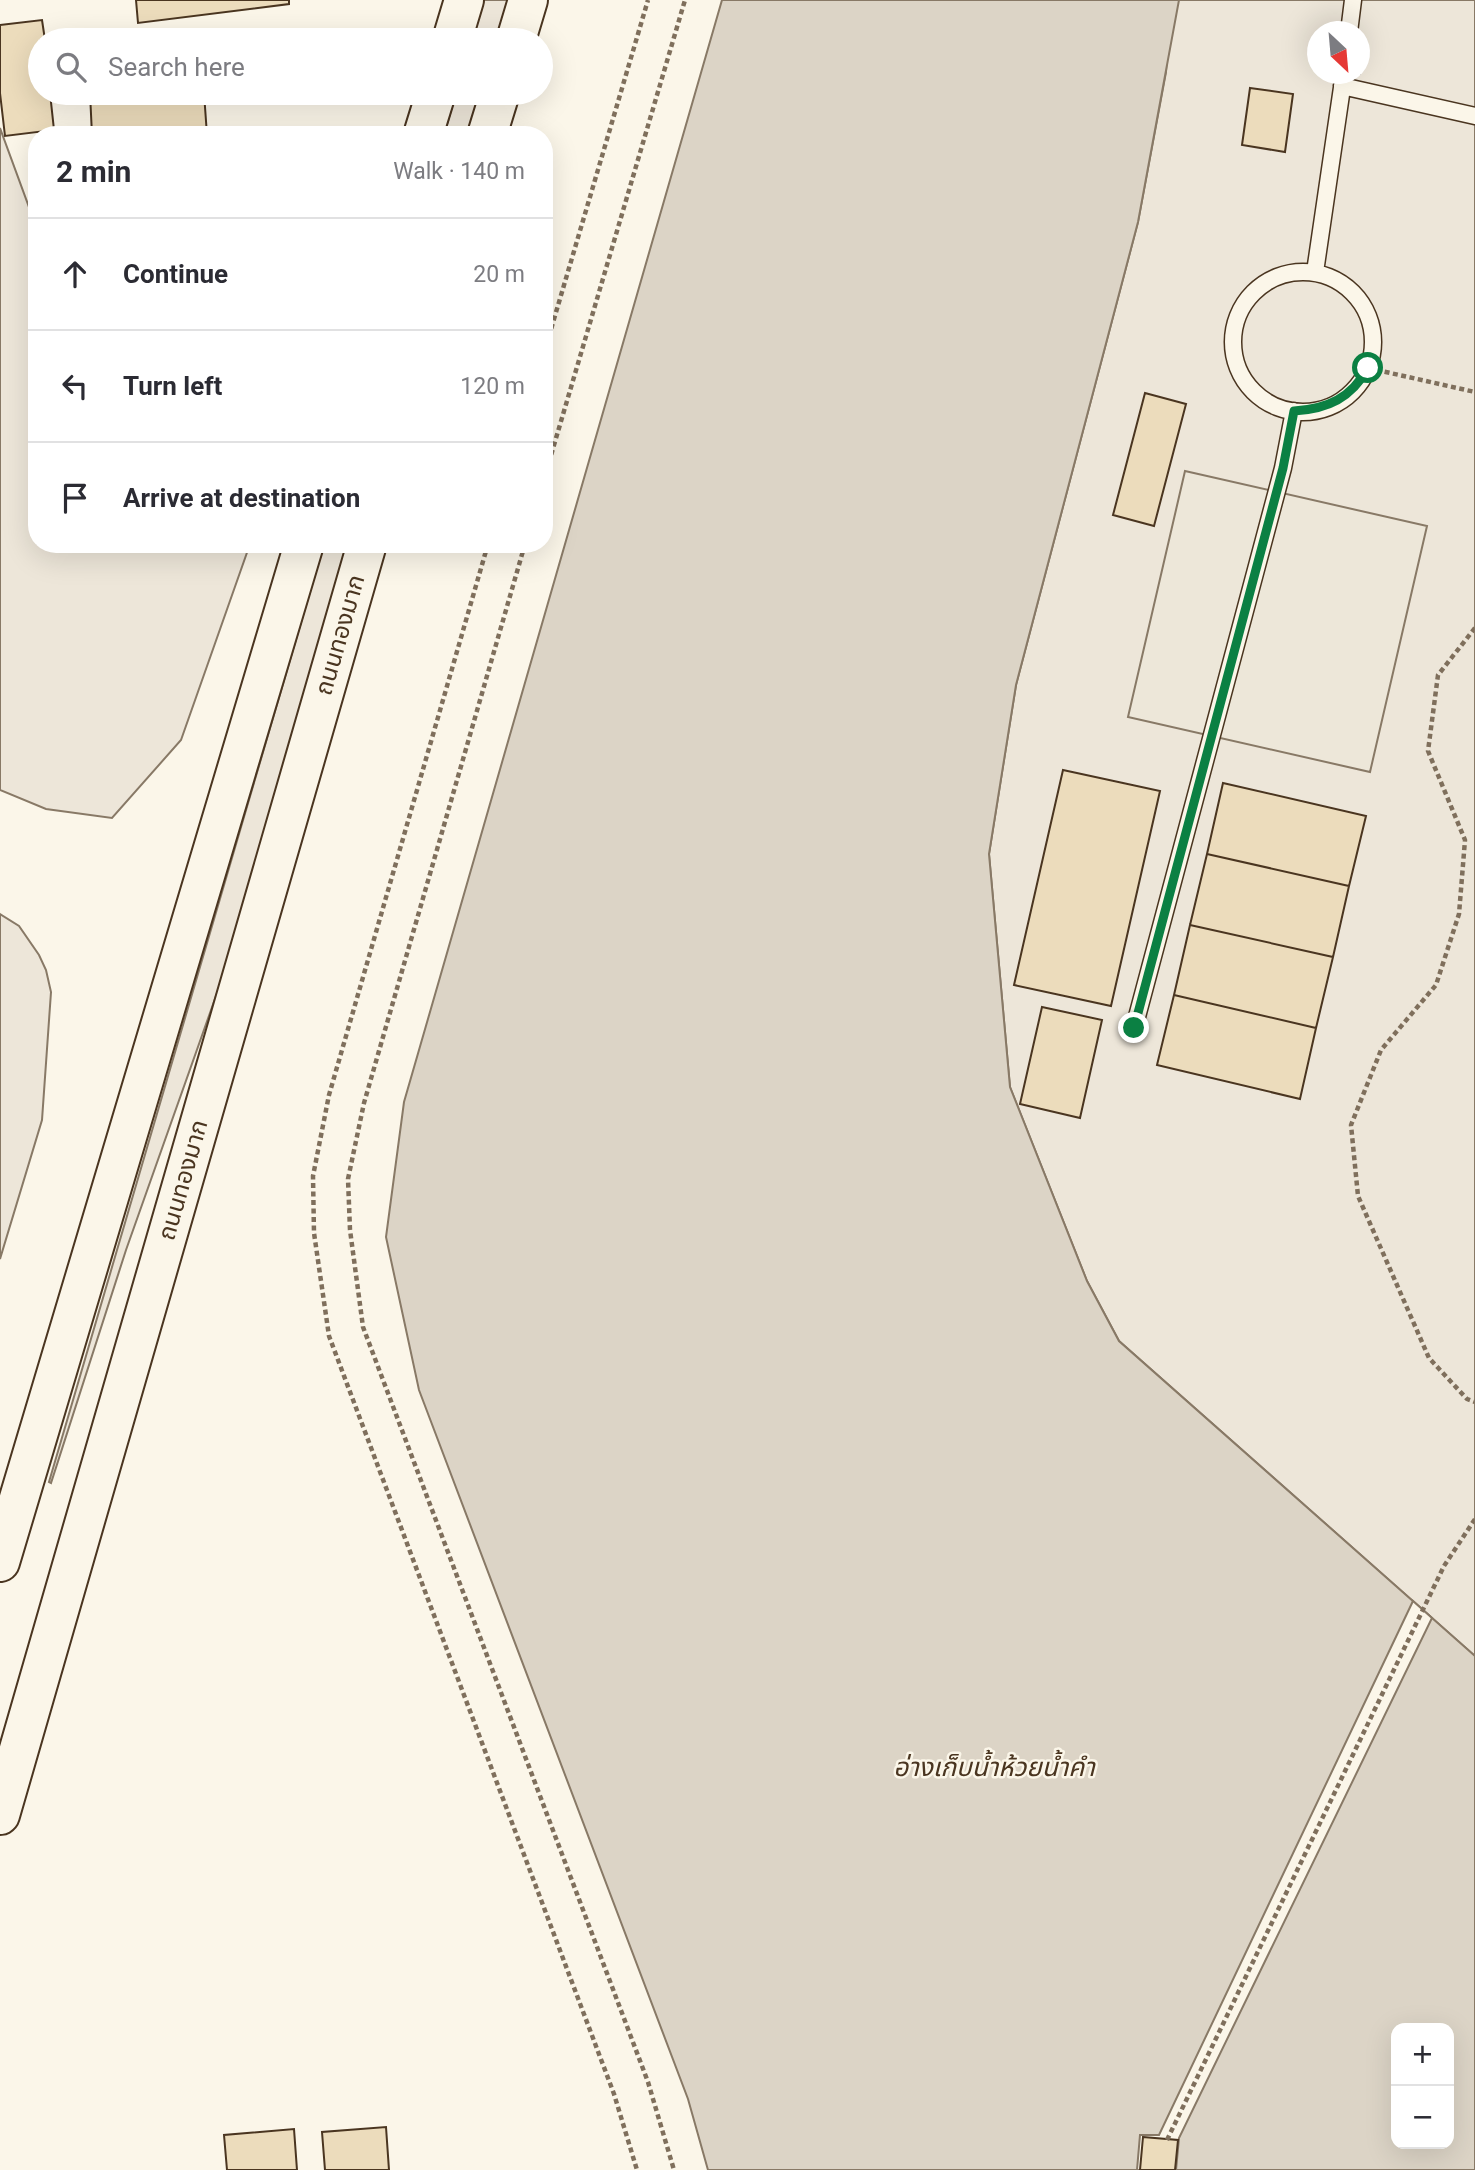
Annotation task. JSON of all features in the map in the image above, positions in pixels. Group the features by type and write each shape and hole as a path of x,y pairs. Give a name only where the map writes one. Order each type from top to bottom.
{"main road":[{"path":"456,28 464,0"},
{"path":"520,28 528,0"},
{"path":"426,126 432,105"},
{"path":"490,126 496,105"},
{"path":"0,1562 300,553"},
{"name":"ถนนทองมาก","path":"0,1815 364,553"}],"lane":[{"path":"1350,21 1353,0"},
{"path":"1315,272 1342,84"},
{"path":"1358,84 1475,116"},
{"path":"1315,272 1338,281 1356,296 1368,316 1373,339 1368,368 1359,384 1340,400 1318,410 1294,411 1270,404 1250,389 1237,368 1232,344 1236,319 1248,298 1267,281 1290,273 1315,272"},
{"path":"1134,1028 1283,468 1294,411"}],"path":[{"path":"553,322 648,0"},
{"path":"553,448 685,0"},
{"path":"1368,368 1475,392"},
{"path":"485,553 329,1094 313,1176 314,1233 329,1336 614,2094 637,2170"},
{"path":"522,553 364,1103 348,1179 349,1230 363,1326 648,2082 674,2170"},
{"path":"1475,628 1438,675 1428,751 1465,840 1459,914 1436,985 1381,1051 1350,1125 1358,1196 1429,1359 1467,1399 1475,1402"},
{"path":"1167,2140 1444,1566 1475,1520"}],"shaded area":[{"path":"484,0 508,0 500,28 476,28"},
{"path":"1171,0 1475,0 1475,1656 1119,1341 1087,1281 1010,1087 989,854 1016,685 1138,222 1166,72"},
{"path":"453,105 478,105 472,126 447,126"},
{"path":"0,128 28,204 28,553 247,553 181,740 112,818 46,809 0,790"},
{"path":"1185,471 1427,526 1370,772 1128,717"},
{"path":"321,553 347,553 233,948 126,1250 51,1483 49,1482"},
{"path":"0,914 19,926 39,955 51,992 42,1120 0,1259"}],"water":[{"name":"อ่างเก็บน้ำห้วยน้ำคำ","path":"722,0 1179,0 1138,222 1016,685 989,854 1010,1087 1087,1281 1119,1341 1475,1656 1475,2170 708,2170 688,2099 419,1390 386,1237 404,1102"}],"pier":[{"path":"1413,1601 1432,1618 1179,2138 1176,2170 1137,2170 1140,2135 1159,2135"}],"building":[{"path":"136,0 289,0 289,4 138,23"},
{"path":"42,20 43,28 28,28 28,105 51,105 54,126 28,126 28,133 5,136 0,93 0,25"},
{"path":"1250,88 1293,94 1285,152 1242,145"},
{"path":"91,105 205,105 206,126 92,126"},
{"path":"1145,393 1186,404 1154,526 1113,515"},
{"path":"1063,770 1160,791 1111,1006 1014,985"},
{"path":"1223,783 1366,816 1349,886 1207,854"},
{"path":"1207,854 1349,886 1333,957 1190,925"},
{"path":"1190,925 1333,957 1316,1028 1174,995"},
{"path":"1174,995 1316,1028 1300,1099 1157,1065"},
{"path":"1042,1007 1102,1020 1080,1118 1020,1104"},
{"path":"386,2127 389,2170 325,2170 322,2132"},
{"path":"294,2129 297,2170 227,2170 224,2135"},
{"path":"1143,2137 1178,2140 1175,2170 1140,2170"}],"route":[{"path":"1134,1028 1283,468 1294,411 1318,410 1340,400 1359,384 1368,368"}]}
